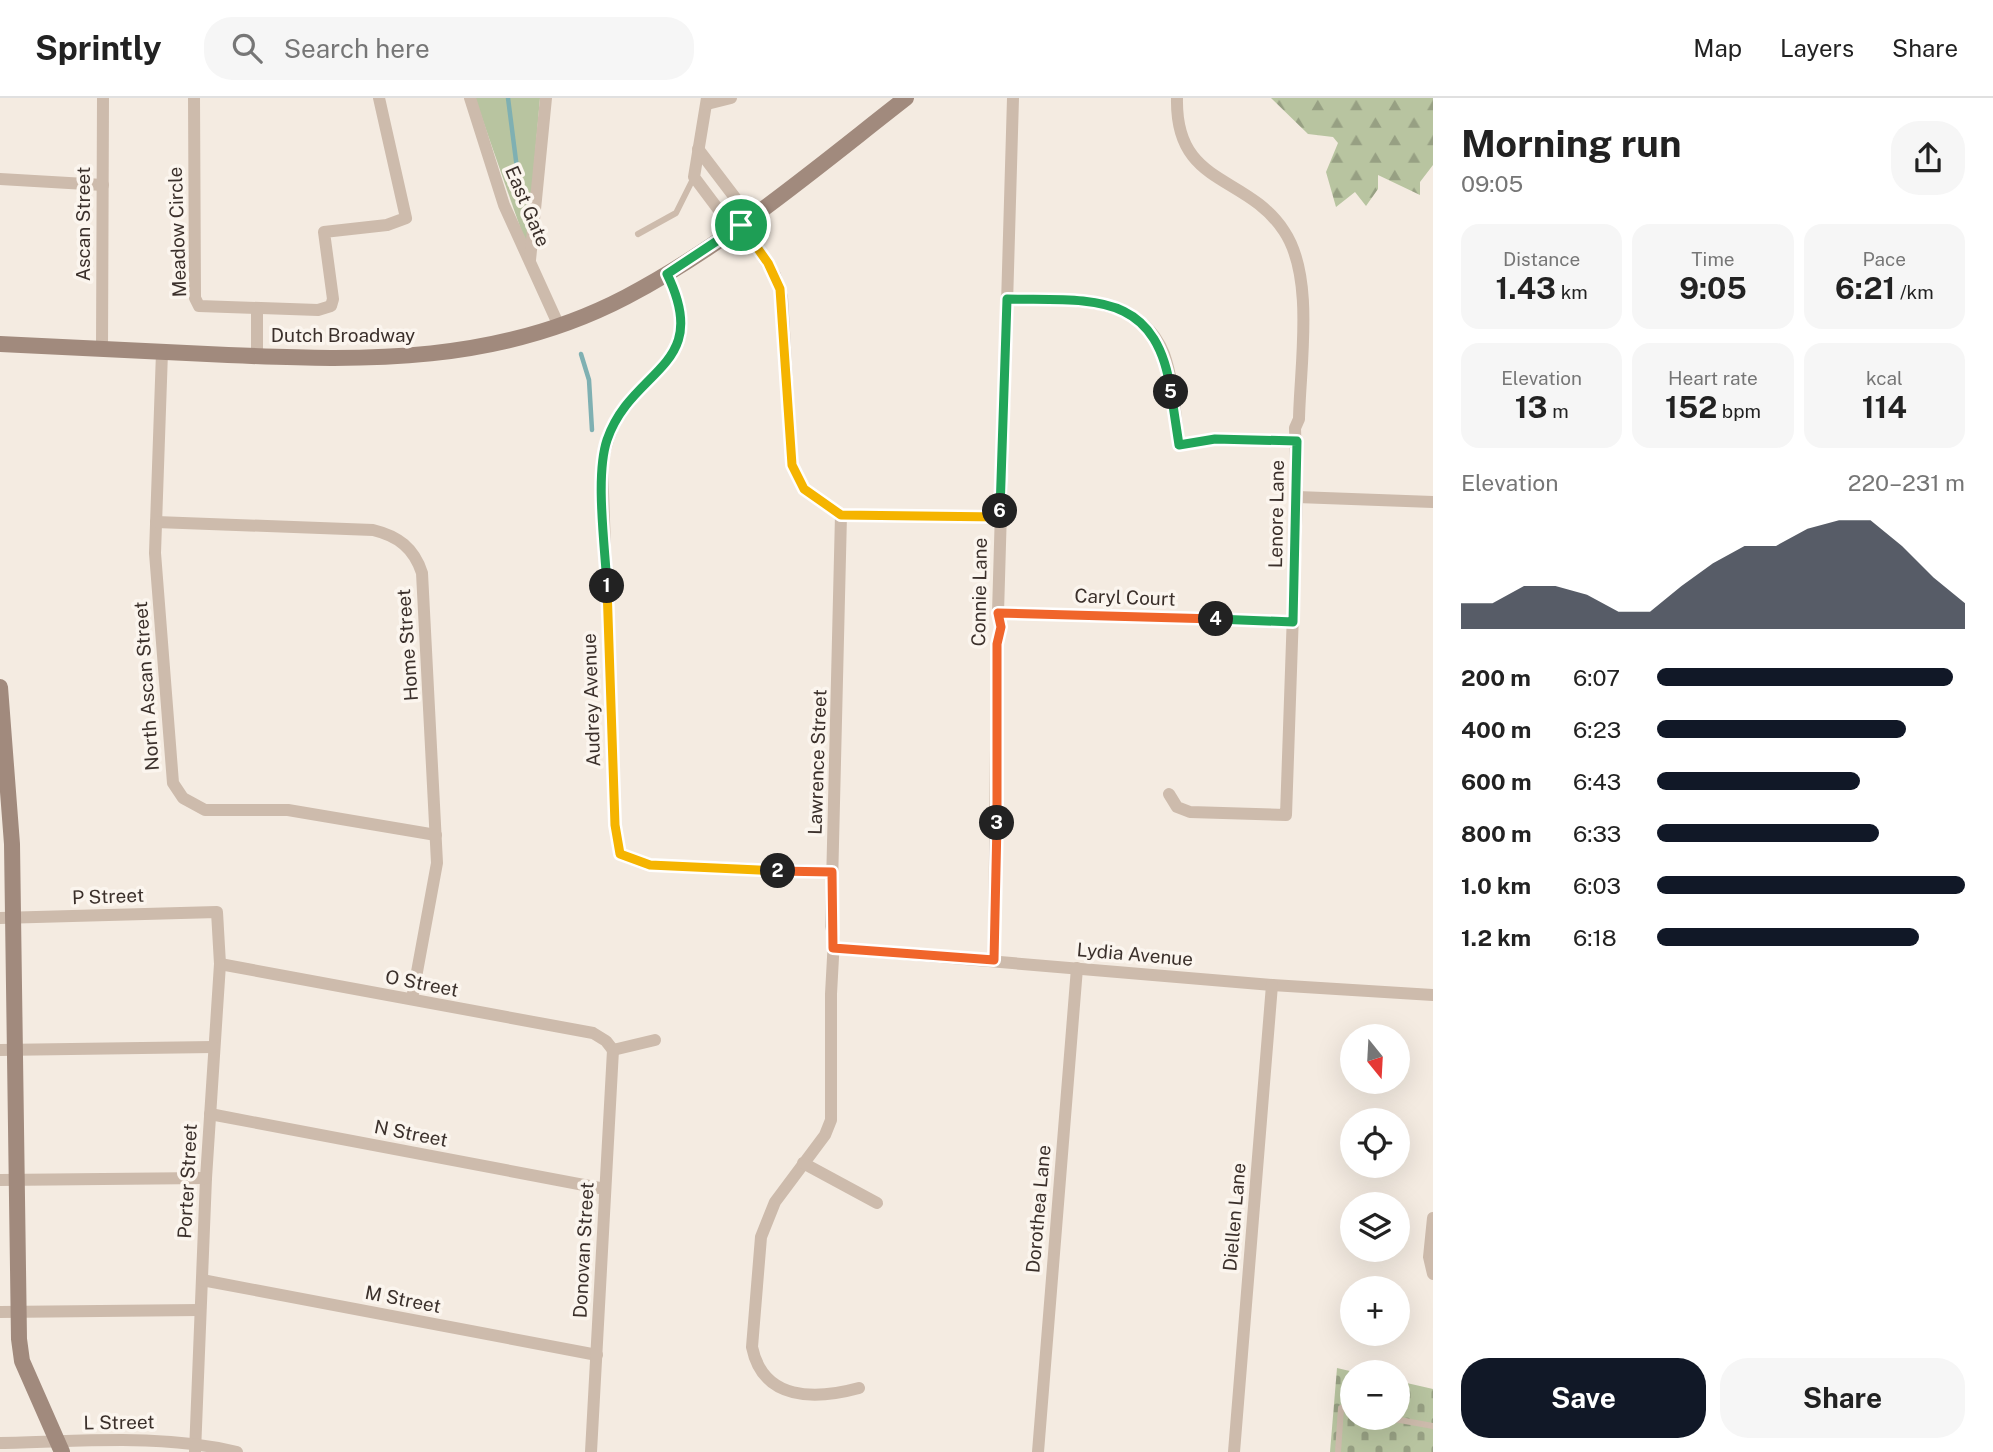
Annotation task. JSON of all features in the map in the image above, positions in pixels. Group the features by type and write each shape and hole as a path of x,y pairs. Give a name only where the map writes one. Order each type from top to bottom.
{"main road":[{"name":"Dutch Broadway","path":"0,344 257,356 406,358 492,344 559,326 624,298 667,274 741,225 906,98"},
{"path":"0,687 8,1050 18,1180 22,1361 59,1447"}],"street":[{"name":"Ascan Street","path":"102,350 103,98"},
{"name":"Meadow Circle","path":"194,98 195,298 199,306 204,307 257,310 324,310 331,306 333,299 324,232 387,225 406,218 379,98"},
{"name":"East Gate","path":"470,98 504,205 559,326"},
{"path":"530,261 546,98"},
{"path":"731,98 707,101 694,177 721,213 741,225 768,263 780,289 792,465 804,489 841,515 999,517"},
{"name":"Connie Lane","path":"994,960 997,644 1001,627 998,613 999,517 1013,98"},
{"name":"Lenore Lane","path":"1169,794 1177,807 1190,812 1286,815 1303,294 1297,258 1285,231 1267,209 1211,175 1193,158 1178,123 1177,98"},
{"path":"698,149 736,199 741,225"},
{"path":"0,179 103,185"},
{"name":"Audrey Avenue","path":"667,274 680,305 679,339 667,362 617,419 607,442 602,464 615,825 620,854 650,865 832,872"},
{"path":"1007,299 1089,301 1115,307 1139,320 1157,341 1164,355 1179,445 1215,439 1297,441"},
{"path":"257,310 257,356"},
{"name":"North Ascan Street","path":"162,352 155,553 171,773 183,798 205,810 288,810 436,835"},
{"path":"1297,498 1433,502"},
{"name":"Lawrence Street","path":"841,515 832,872 832,1111 824,1135 775,1202 761,1237 752,1347 755,1365 763,1377 787,1390 829,1397 859,1388"},
{"name":"Home Street","path":"156,522 373,530 391,535 410,549 422,573 437,863 412,999"},
{"name":"Caryl Court","path":"998,613 1293,622"},
{"name":"P Street","path":"7,918 217,912"},
{"name":"Porter Street","path":"195,1447 206,1178 220,964 217,912"},
{"name":"Lydia Avenue","path":"833,948 1272,985 1433,995"},
{"name":"O Street","path":"220,964 593,1033 606,1041 612,1050"},
{"name":"Dorothea Lane","path":"1038,1452 1077,968"},
{"name":"Diellen Lane","path":"1234,1452 1272,985"},
{"path":"612,1050 655,1040"},
{"path":"8,1050 213,1047"},
{"name":"Donovan Street","path":"591,1452 612,1050"},
{"name":"N Street","path":"210,1114 605,1189"},
{"path":"803,1163 877,1203"},
{"path":"0,1180 206,1178"},
{"path":"1433,1218 1429,1256 1433,1274"},
{"name":"M Street","path":"202,1280 597,1354"},
{"path":"0,1312 200,1310"},
{"name":"L Street","path":"0,1443 59,1447 195,1447 237,1452"}],"lane":[{"path":"638,234 676,214 694,177"},
{"path":"1410,1422 1433,1426"},
{"path":"1338,1452 1340,1423"}],"green space":[{"path":"475,98 540,98 527,247"},
{"path":"1271,98 1433,98 1433,165 1420,182 1420,195 1378,175 1378,189 1366,206 1355,192 1336,207 1326,172 1338,143 1333,137 1308,134"},
{"path":"1337,1368 1340,1369 1340,1430 1410,1430 1410,1384 1433,1389 1433,1452 1330,1452"}],"waterway":[{"path":"508,98 521,200"},
{"path":"581,354 589,380 592,430"}],"route":[{"path":"741,225 775,275 782,297 792,465 804,489 841,515 999,517 1007,299 1089,301 1115,307 1139,320 1157,341 1164,355 1179,445 1215,439 1297,441 1293,622 998,613 1001,627 997,644 994,960 833,948 832,872 650,865 620,854 615,825 602,464 607,442 617,419 632,398 675,351 682,316 677,294 667,274 741,225"}]}
